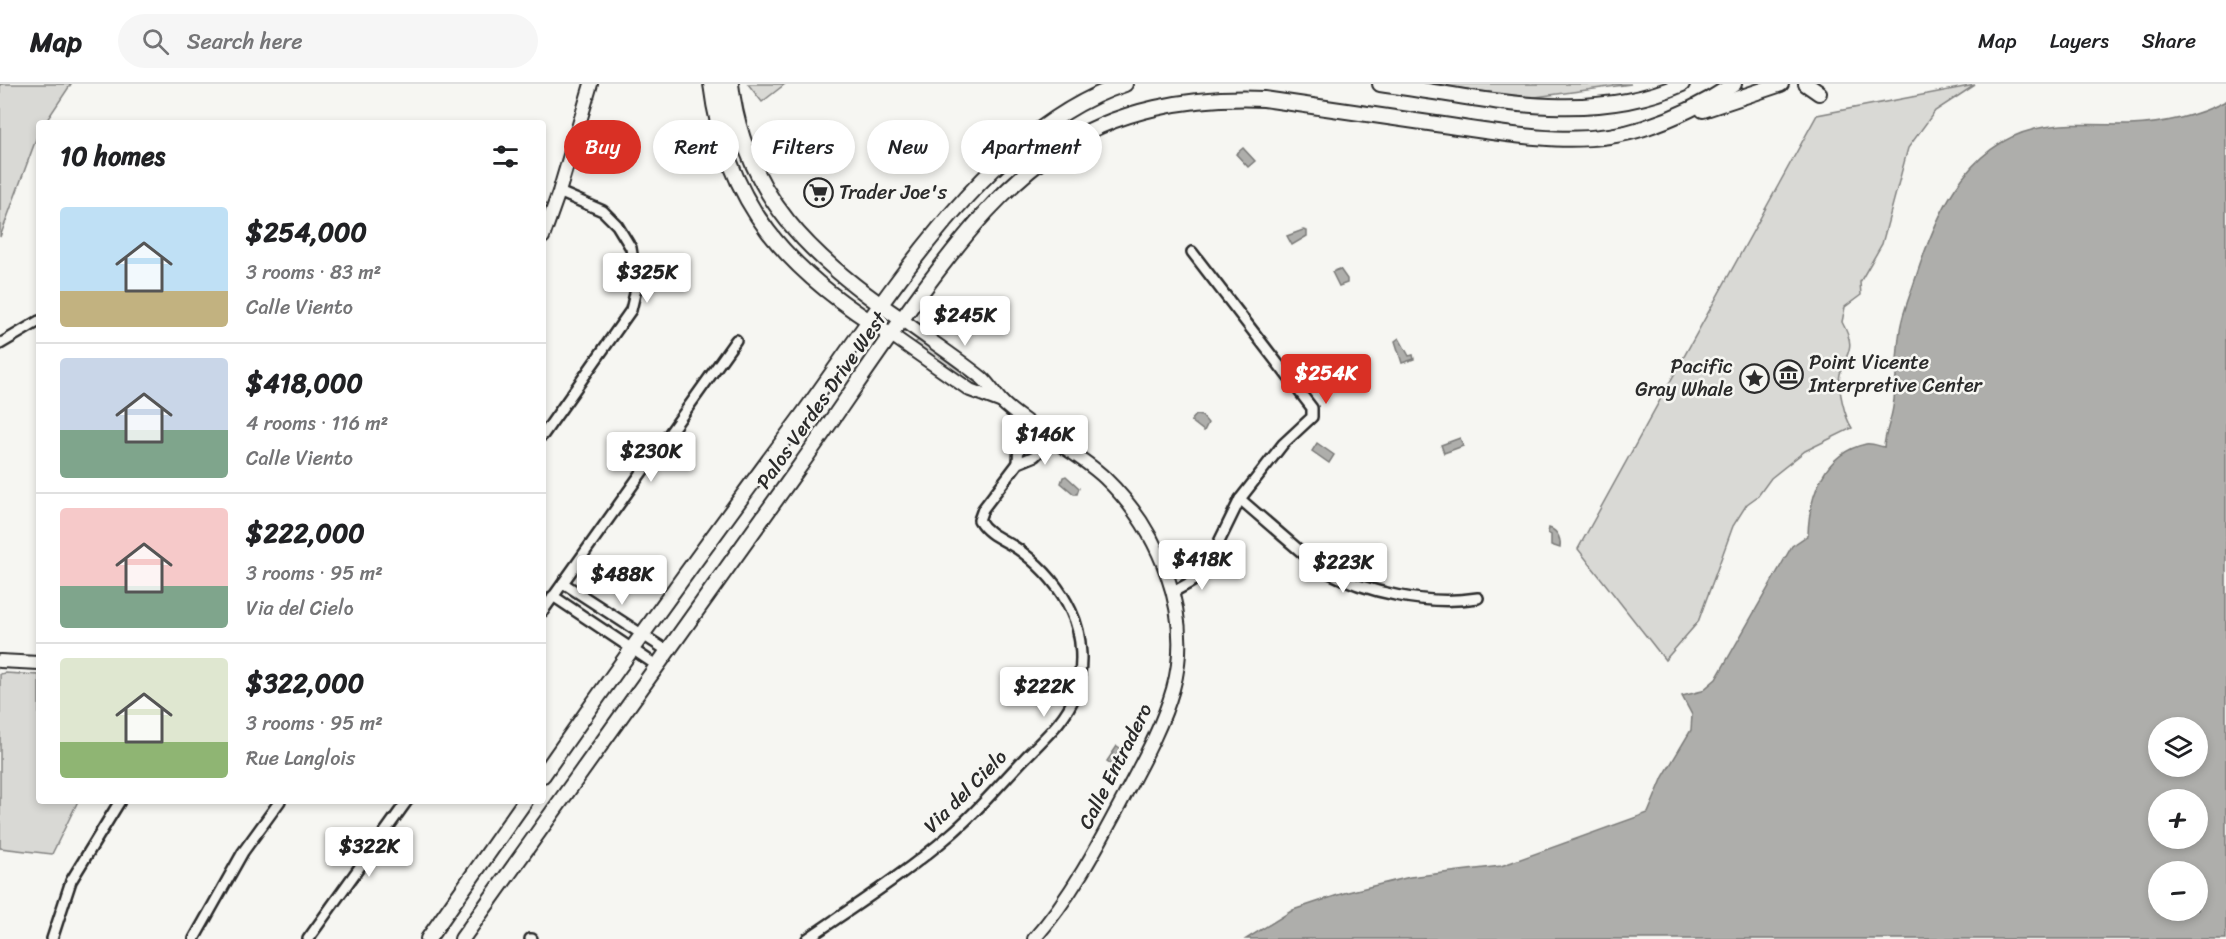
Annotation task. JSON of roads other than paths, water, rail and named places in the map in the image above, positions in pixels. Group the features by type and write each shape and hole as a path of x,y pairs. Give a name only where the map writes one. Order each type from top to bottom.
{"main road":[{"path":"711,84 715,118 724,152 739,188 757,218 801,270 869,322 890,334"},
{"path":"720,84 727,126 733,134 741,136"},
{"path":"731,84 741,136 756,175 784,219 825,261 901,319"},
{"name":"Palos Verdes Drive West","path":"546,771 641,635 941,225 998,163 1042,129 1097,93 1125,84"},
{"path":"1380,84 1542,107 1604,106 1682,84"},
{"name":"Palos Verdes Drive West","path":"462,939 666,650 797,470 901,319 972,226 1016,181 1057,149 1083,135 1167,105 1211,99 1264,99 1518,136 1558,138 1604,135 1643,129 1714,98 1734,84"},
{"path":"1643,129 1778,84"},
{"path":"1806,84 1819,93"},
{"path":"428,939 523,804"}],"street":[{"path":"546,229 591,84"},
{"path":"546,431 631,310 637,285 631,248 618,225 603,211 559,192"},
{"path":"1173,592 1192,581 1204,561 1217,546 1240,500 1283,444 1312,417 1312,408 1192,252"},
{"path":"901,319 984,380 1003,403"},
{"path":"0,344 36,323"},
{"path":"890,334 970,390 1003,403"},
{"path":"546,607 736,340"},
{"name":"Calle Entradero","path":"1003,403 1104,476 1125,498 1145,527 1173,592 1178,655 1174,687 1166,712 1109,824 1060,905 1034,939"},
{"name":"Via del Cielo","path":"1018,463 1018,441 1031,425"},
{"name":"Via del Cielo","path":"807,939 918,862 953,832 1053,728 1074,697 1079,681 1081,647 1078,629 1071,611 1053,580 1021,551 985,530 979,520 983,509 1018,463 1035,456 1051,438"},
{"path":"1240,500 1322,569 1337,577 1372,590 1399,595 1462,601 1478,598"},
{"path":"1165,570 1187,561 1204,561"},
{"path":"563,583 666,650"},
{"path":"554,596 656,665"},
{"path":"0,661 36,663"},
{"path":"52,939 71,881 118,804"},
{"path":"194,939 243,852 278,804"},
{"path":"308,939 405,804"}],"place":[{"name":"Trader Joe's","path":"818,192"},
{"name":"Point Vicente Interpretive Center","path":"1788,374"},
{"name":"Pacific Gray Whale","path":"1754,378"}]}
